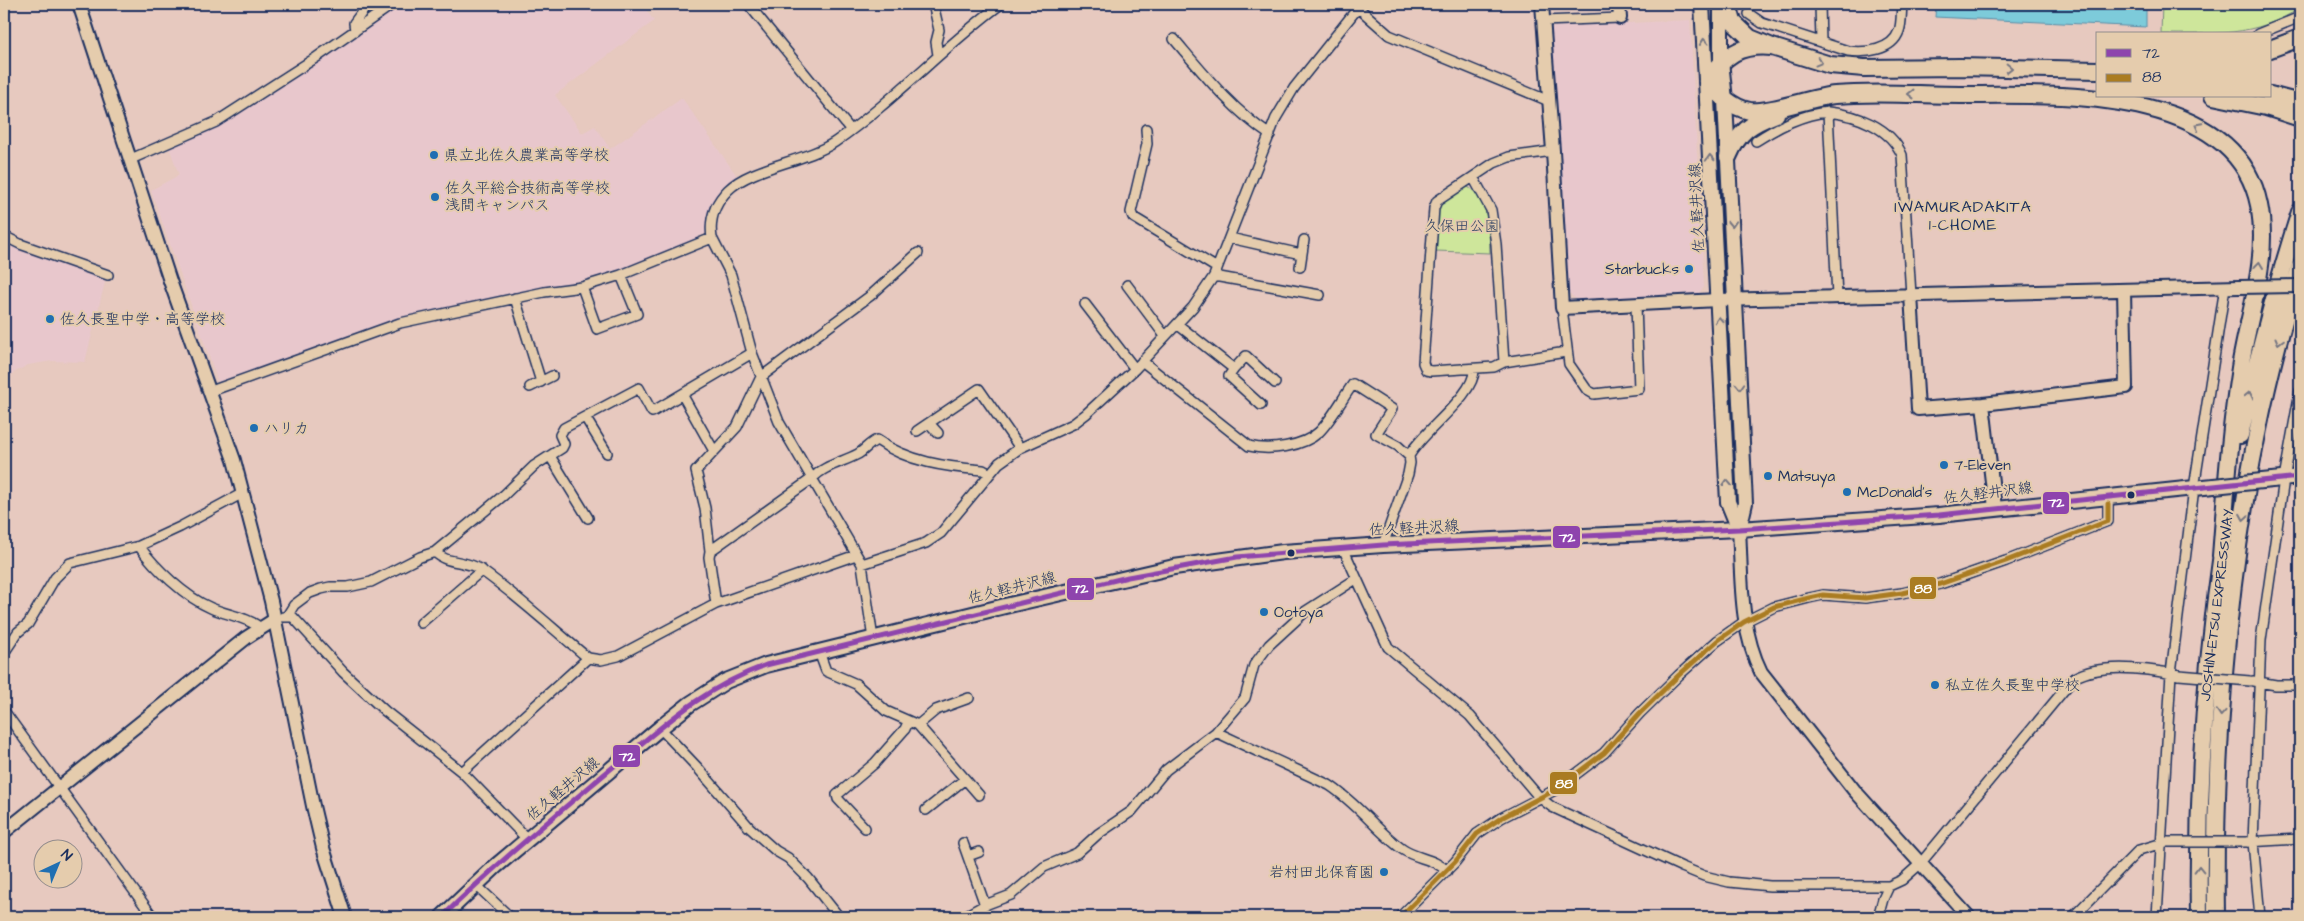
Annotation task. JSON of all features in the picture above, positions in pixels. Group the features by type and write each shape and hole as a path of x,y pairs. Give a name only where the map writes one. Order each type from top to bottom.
{"highway":[{"path":"1728,4 1737,27 1750,38 1814,60 1848,67 2096,70"},
{"path":"2272,48 2300,38"},
{"path":"1772,47 1749,47 1722,61 1707,81 1726,100 1742,109 1757,111 1815,98 1848,94 2036,94 2086,97 2179,117 2211,133 2237,158 2254,188 2259,205 2261,242 2229,441 2221,556"},
{"path":"2036,94 2096,89"},
{"path":"2272,96 2300,103"},
{"path":"1728,158 1736,139 1748,128 1815,98"},
{"path":"2223,98 2266,107 2300,118"},
{"name":"JOSHIN-ETSU EXPRESSWAY","path":"2199,917 2198,853 2209,655 2236,451 2256,363 2300,212"},
{"name":"JOSHIN-ETSU EXPRESSWAY","path":"2216,917 2215,853 2218,753 2226,655 2238,556 2253,455 2272,368 2299,275"}],"main road":[{"name":"佐久軽井沢線","path":"1702,4 1728,502 1739,529"},
{"path":"1721,4 1722,61 1726,100 1745,503 1739,529"},
{"name":"佐久軽井沢線","path":"442,917 475,884 660,728 690,704 726,681 766,665 1174,567 1264,554 1383,545 1739,529 1939,515 2300,477"}],"street":[{"path":"80,4 170,281 211,392 243,493 266,579 323,848 345,917"},
{"path":"355,30 354,23 368,4"},
{"path":"131,159 216,122 393,4"},
{"path":"748,4 850,130"},
{"path":"933,4 939,30 936,42 938,56"},
{"path":"873,639 862,564 779,422 752,353 731,275 712,238 711,216 718,202 728,190 747,178 819,151 850,130 1000,4"},
{"path":"1542,4 1566,352 1569,364 1587,390 1594,394 1639,389 1636,305"},
{"path":"1543,21 1620,18 1619,4"},
{"path":"1820,4 1821,42"},
{"path":"1749,14 1762,23 1848,51 1861,52 1885,47 1898,33 1902,4"},
{"path":"862,564 933,539 947,528 999,463 1020,448 1073,424 1086,414 1134,369 1177,324 1202,295 1216,272 1276,118 1294,88 1357,5 1388,36 1549,101"},
{"path":"2263,32 2300,17"},
{"path":"1174,39 1231,102 1257,126 1270,135"},
{"path":"1828,112 1837,297"},
{"path":"1756,141 1799,119 1828,112 1854,117 1880,128 1890,136 1898,148 1902,156 1918,409 1983,404 2126,387 2124,290"},
{"path":"1146,129 1147,144 1131,212 1133,217 1216,272 1320,295"},
{"path":"1553,151 1509,157 1472,177 1443,195 1437,201 1434,208 1423,363 1426,370 1431,371 1474,369 1494,367 1504,362 1566,352"},
{"path":"1472,177 1491,210 1496,244 1504,362"},
{"path":"4,236 20,244 108,276"},
{"path":"211,392 400,324 515,298 582,287 621,275 712,238"},
{"path":"1230,238 1301,254"},
{"path":"1300,267 1304,240"},
{"path":"716,604 708,557 710,552 705,508 696,471 737,427 760,377 870,296 918,253"},
{"path":"582,287 597,330 637,314 621,275"},
{"path":"1562,308 1718,300 2239,287 2299,275"},
{"path":"1127,285 1165,336"},
{"path":"2157,917 2175,674 2226,287"},
{"path":"515,298 541,382"},
{"path":"1085,304 1134,369"},
{"path":"1177,324 1234,369"},
{"path":"287,616 294,605 321,589 330,586 348,587 371,582 420,556 435,552 498,500 534,466 564,446 560,435 561,430 639,388 652,412 752,353"},
{"path":"1261,405 1229,376 1246,356 1276,383"},
{"path":"1142,360 1249,446 1260,449 1275,449 1312,437 1320,431 1353,384 1392,409 1376,434 1398,446 1409,456 1410,463 1408,474 1383,545"},
{"path":"1409,456 1420,440 1450,410 1473,380 1474,369"},
{"path":"530,387 552,376"},
{"path":"917,431 979,389 1020,448"},
{"path":"2260,917 2250,842 2254,681 2261,640 2278,479 2300,391"},
{"path":"682,396 714,451"},
{"path":"1983,404 1995,508"},
{"path":"585,417 607,453"},
{"path":"929,422 938,433"},
{"path":"710,552 812,478 818,471 848,459 877,440 897,453 921,461 983,470 990,474"},
{"path":"550,456 588,518"},
{"path":"4,653 18,632 28,624 62,568 70,562 138,546 180,527 243,493"},
{"path":"1400,917 1446,871 1477,834 1495,821 1555,790 1604,754 1640,713 1679,675 1717,642 1744,622 1774,607 1790,602 1823,596 1865,598 1902,593 1940,584 2006,561 2108,521 2108,496"},
{"path":"1739,529 1744,622 1754,658 1769,684 1854,790 1969,917"},
{"path":"138,546 150,561 190,596 209,608 254,622 261,628"},
{"path":"1343,548 1388,647 1470,716 1539,797 1552,807 1600,830 1704,876 1746,885 1889,886 1902,880 1920,864 2074,678 2095,669 2110,668 2254,681 2276,685 2300,685"},
{"path":"435,552 441,558 473,564 588,658 601,660 618,656 716,604 856,555"},
{"path":"421,623 482,570"},
{"path":"963,917 985,905 1011,895 1044,867 1077,853 1098,834 1132,811 1166,770 1216,732 1246,698 1254,665 1269,645 1306,610 1356,579"},
{"path":"4,832 261,628 274,620 287,616 293,617 343,672 385,711 462,772 528,840"},
{"path":"819,652 826,671 856,684 886,711 918,725 979,795"},
{"path":"462,772 588,658"},
{"path":"918,725 936,710 969,698"},
{"path":"4,711 153,917"},
{"path":"865,828 838,800 837,795 875,763 905,729 908,722"},
{"path":"660,728 749,827 776,851 788,858 808,878 838,917"},
{"path":"1216,732 1329,785 1344,794 1402,849 1415,856 1438,863 1446,871"},
{"path":"926,810 965,779"},
{"path":"2072,917 2139,850 2163,842 2250,842 2300,839"},
{"path":"963,843 985,905"},
{"path":"968,856 979,852"},
{"path":"475,884 510,917"},
{"path":"1878,917 1889,886"}],"shaded area":[{"name":"佐久平総合技術高等学校 浅間キャンパス","path":"399,4 642,4 654,21 555,95 582,133 595,126 610,149 682,98 737,176 728,182 711,204 706,233 688,243 607,275 404,318 218,382 151,190 179,175 169,147 212,129 347,41"},
{"path":"1690,20 1704,287 1698,294 1579,302 1569,293 1549,32 1553,27"},
{"name":"佐久長聖中学・高等学校","path":"4,240 106,278 85,362 52,361 28,365 4,378"}],"green space":[{"path":"2162,4 2300,4 2300,8 2283,17 2250,29 2233,32 2161,32"},
{"name":"久保田公園","path":"1466,186 1480,198 1484,207 1487,216 1490,253 1436,251 1439,204"}],"water":[{"path":"1936,4 2146,4 2146,27 1935,17"}],"transit line":[{"name":"72","path":"442,917 523,843 663,726 701,698 742,675 766,665 1128,577 1237,557 1383,545 1739,529 1939,515 2300,477"},
{"name":"88","path":"1400,917 1455,862 1477,834 1501,818 1555,790 1604,753 1640,713 1679,675 1717,641 1744,622 1774,607 1823,595 1865,598 1902,593 1940,584 2006,561 2108,521 2108,504"}],"place":[{"name":"県立北佐久農業高等学校","path":"434,155"},
{"name":"佐久平総合技術高等学校 浅間キャンパス","path":"435,197"},
{"name":"Starbucks","path":"1689,269"},
{"name":"佐久長聖中学・高等学校","path":"50,319"},
{"name":"ハリカ","path":"254,428"},
{"name":"7-Eleven","path":"1944,465"},
{"name":"Matsuya","path":"1768,476"},
{"name":"McDonald's","path":"1847,492"},
{"name":"Ootoya","path":"1264,612"},
{"name":"私立佐久長聖中学校","path":"1935,685"},
{"name":"岩村田北保育園","path":"1384,872"}],"district":[{"name":"IWAMURADAKITA 1-CHOME","path":"1963,216"}]}
